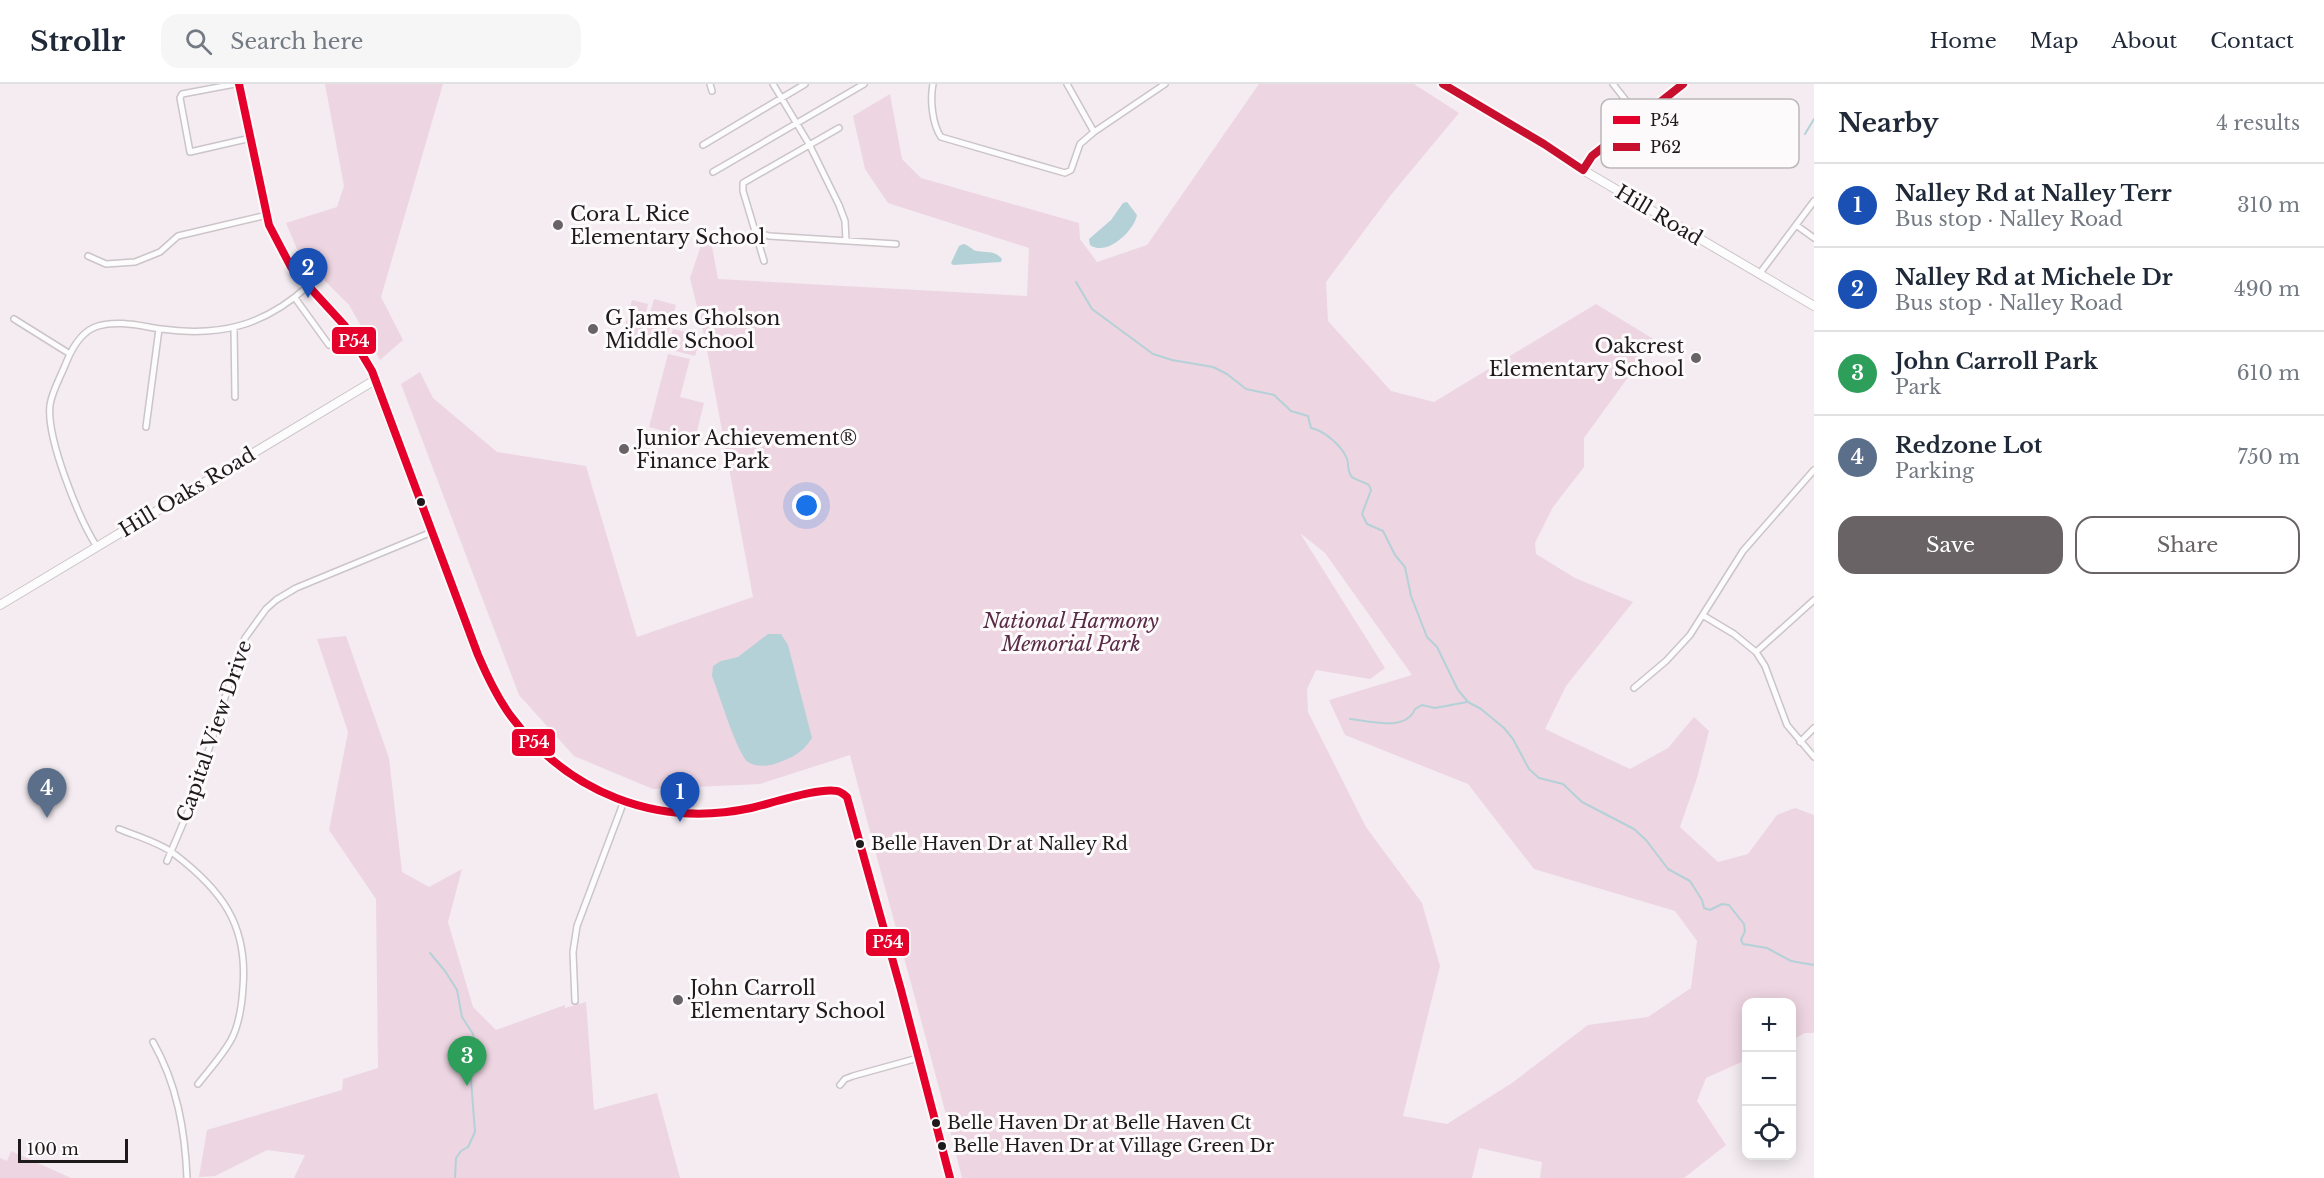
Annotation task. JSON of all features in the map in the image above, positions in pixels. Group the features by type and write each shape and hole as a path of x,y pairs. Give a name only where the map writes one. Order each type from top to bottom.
{"street":[{"path":"251,138 190,152 180,103 182,94 237,84 251,138 269,225 286,259 345,327 363,354 494,689 531,739 562,768 590,786 624,801 672,812 722,813 745,810 831,790 842,792 849,802 950,1178"},
{"path":"710,84 712,91"},
{"path":"773,84 809,144 843,214 846,240"},
{"path":"703,145 805,84"},
{"path":"713,172 864,84"},
{"path":"933,84 936,127 940,135 947,140 1065,173 1071,170 1080,144 1165,84"},
{"path":"1067,84 1094,132"},
{"name":"Hill Road","path":"1443,84 1583,170 1814,306"},
{"path":"1613,84 1625,99"},
{"path":"1663,99 1683,84"},
{"path":"764,261 743,191 743,183 839,129"},
{"path":"1583,170 1592,156 1601,149"},
{"path":"1760,273 1814,201"},
{"path":"88,256 106,264 135,262 160,252 178,236 267,215"},
{"path":"1796,225 1814,238"},
{"path":"757,232 769,236 896,243"},
{"path":"97,547 75,505 52,432 50,416 52,397 70,354 86,333 98,326 125,324 197,332 234,328 260,319 295,298 308,286"},
{"path":"295,298 329,345"},
{"path":"15,319 70,354"},
{"path":"234,328 235,397"},
{"path":"146,427 159,329"},
{"name":"Hill Oaks Road","path":"0,604 375,380"},
{"path":"1634,688 1676,651 1704,616 1743,551 1814,470"},
{"name":"Capital View Drive","path":"167,861 193,800 237,659 254,623 276,600 296,588 432,532"},
{"path":"1756,652 1814,600"},
{"path":"1704,616 1734,634 1756,652 1768,675 1784,719 1814,757"},
{"path":"1800,742 1814,728"},
{"path":"576,1001 573,952 577,926 624,801"},
{"path":"119,829 171,852 210,886 235,922 245,962 242,999 233,1033 219,1057 198,1084"},
{"path":"153,1042 170,1077 179,1108 184,1132 187,1178"},
{"path":"840,1084 844,1079 853,1076 918,1058"}],"green space":[{"path":"325,84 443,84 381,297 403,340 380,360 349,305 300,256 286,223 337,207 344,186"},
{"name":"National Harmony Memorial Park","path":"1259,84 1414,84 1459,113 1390,196 1326,282 1328,321 1391,391 1434,402 1596,304 1655,340 1584,438 1584,467 1553,507 1535,543 1536,554 1575,578 1633,602 1566,686 1545,729 1630,769 1668,748 1694,717 1709,731 1697,778 1680,827 1718,862 1748,854 1777,815 1795,808 1814,815 1814,1033 1805,1033 1796,1038 1796,998 1742,998 1742,1062 1706,1078 1697,1101 1726,1145 1684,1178 1540,1178 1542,1162 1479,1148 1472,1178 962,1178 850,755 760,784 653,789 574,756 519,695 401,384 420,372 433,398 497,452 586,466 637,637 753,597 705,339 690,278 708,225 718,279 1027,296 1029,248 888,203 865,169 853,116 890,94 902,159 921,178 1079,223 1080,239 1097,262 1147,245","holes":["1300,533 1325,553 1412,675 1329,700 1345,735 1468,784 1534,869 1675,911 1697,941 1691,988 1648,1017 1588,1025 1512,1083 1447,1124 1403,1116 1440,966 1422,903 1366,827 1308,712 1307,689 1316,670 1370,679 1385,668"]},
{"path":"654,299 676,305 664,349 642,343"},
{"path":"632,300 648,304 639,342 622,338"},
{"path":"673,329 701,336 695,356 667,349"},
{"path":"668,354 690,359 680,397 704,403 695,439 649,427"},
{"path":"346,636 389,758 402,872 429,887 462,869 448,922 473,1007 496,1030 565,1005 565,1008 586,1002 594,1110 657,1093 680,1178 294,1178 305,1155 267,1150 215,1176 199,1177 207,1130 342,1090 343,1079 378,1068 376,899 329,830 348,732 317,639"},
{"path":"11,1151 71,1178 0,1178 0,1158 7,1161"}],"water":[{"path":"1127,202 1137,215 1125,235 1104,248 1090,245 1089,239 1111,220 1123,203"},
{"path":"963,244 975,250 996,254 1002,259 1001,262 953,265 951,263 959,246"},
{"path":"768,634 781,634 788,645 812,738 802,750 790,758 772,765 760,766 748,762 739,748 712,676 713,666 721,661 738,657"}],"waterway":[{"path":"1805,134 1814,119"},
{"path":"1076,282 1092,309 1153,354 1172,360 1213,367 1227,374 1246,389 1274,395 1291,411 1308,416 1311,428 1327,436 1341,449 1347,459 1349,473 1352,477 1369,485 1371,490 1362,514 1367,524 1383,531 1395,555 1405,567 1411,596 1427,637 1437,647 1458,690 1468,702 1481,709 1504,728 1513,739 1529,769 1539,778 1563,784 1582,802 1634,829 1646,840 1668,869 1690,881 1702,900 1704,908 1710,910 1722,904 1729,905 1744,924 1745,931 1741,940 1743,944 1767,948 1791,961 1814,965"},
{"path":"1350,719 1395,723 1404,721 1422,705 1435,708 1467,702"},
{"path":"430,953 457,990 462,1017 473,1034 476,1049 476,1057 471,1065 475,1132 468,1147 456,1158 455,1178"}],"transit line":[{"name":"P54","path":"239,84 269,225 291,267 345,326 372,371 478,655 505,708 533,742 559,765 587,784 617,798 648,808 681,813 716,813 751,808 822,791 840,792 847,797 950,1178"},
{"name":"P62","path":"1443,84 1583,170"},
{"name":"P62","path":"1664,99 1683,84"},
{"name":"P62","path":"1583,170 1592,156 1601,149"}],"place":[{"name":"Cora L Rice Elementary School","path":"558,225"},
{"name":"Nalley Rd at Michele Dr","path":"308,298"},
{"name":"G James Gholson Middle School","path":"593,329"},
{"name":"Oakcrest Elementary School","path":"1696,358"},
{"name":"Junior Achievement® Finance Park","path":"624,449"},
{"name":"Redzone Lot","path":"47,818"},
{"name":"Nalley Rd at Nalley Terr","path":"680,822"},
{"name":"Belle Haven Dr at Nalley Rd","path":"860,844"},
{"name":"John Carroll Elementary School","path":"678,1000"},
{"name":"John Carroll Park","path":"467,1086"},
{"name":"Belle Haven Dr at Belle Haven Ct","path":"936,1123"},
{"name":"Belle Haven Dr at Village Green Dr","path":"942,1146"}]}
